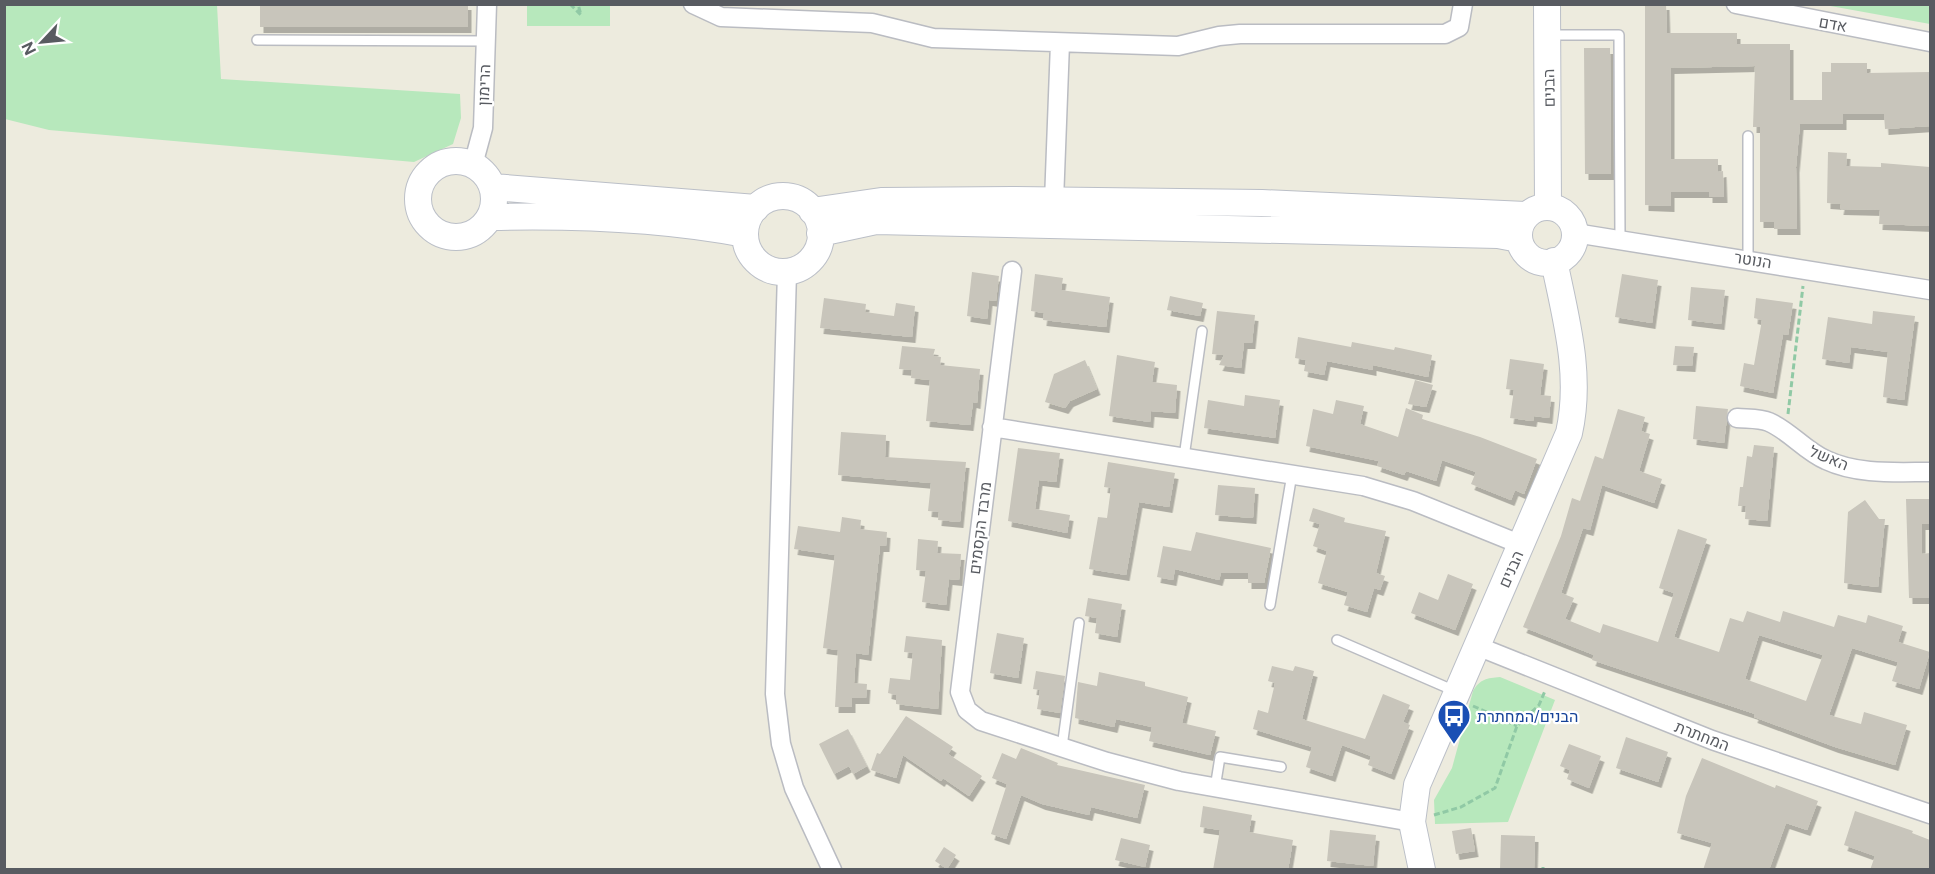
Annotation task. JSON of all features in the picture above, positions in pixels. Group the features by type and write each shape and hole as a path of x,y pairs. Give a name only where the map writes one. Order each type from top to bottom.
{"street":[{"name":"הרימון","path":"473,165 483,128 487,4"},
{"path":"693,4 722,17 748,20 872,23 933,38 1178,46 1219,36 1240,34 1445,34 1459,27 1463,4"},
{"name":"הבנים","path":"1532,220 1548,34 1548,4"},
{"name":"אדם","path":"1736,5 1930,42"},
{"path":"1054,201 1060,43"},
{"path":"456,161 473,165 486,175 492,187 494,202 490,217 475,232 455,237 442,234 423,216 419,204 419,191 424,179 433,169 443,163 456,161"},
{"path":"492,187 756,208"},
{"path":"785,196 798,199 816,222 814,256 796,270 787,272 769,270 751,256 745,234 749,215 772,197 785,196"},
{"path":"816,222 881,201 1262,203 1532,220"},
{"path":"816,222 876,221 1498,235 1532,220 1562,211 1570,219 1575,233 1571,249 1564,257 1554,261 1536,260 1522,248 1532,220"},
{"path":"490,217 554,216 704,226 745,234"},
{"name":"הנוטר","path":"1575,233 1620,238 1930,290"},
{"name":"הבנים","path":"1422,870 1412,822 1417,785 1562,453 1574,411 1574,361 1554,261"},
{"name":"מרבד הקסמים","path":"1012,271 960,692 967,710 981,721 1144,772 1215,788 1412,822"},
{"path":"787,272 775,694 781,744 794,788 832,870"},
{"name":"האשל","path":"1737,418 1767,421 1786,433 1801,447 1827,461 1853,469 1930,472"},
{"path":"992,427 1292,474 1385,492 1522,545"},
{"name":"המחתרת","path":"1477,646 1712,740 1930,814"}],"lane":[{"path":"1548,34 1619,34 1620,238"},
{"path":"257,40 485,42"},
{"path":"1748,135 1748,260"},
{"path":"1184,457 1202,331"},
{"path":"1270,605 1292,474"},
{"path":"1062,747 1079,623"},
{"path":"1336,640 1456,695"},
{"path":"1215,788 1220,758 1281,766"}],"path":[{"path":"570,4 581,15 578,4"},
{"path":"1786,433 1806,269"},
{"path":"1412,822 1461,807 1495,788 1517,726 1539,705 1552,676"},
{"path":"1456,695 1517,726"}],"green space":[{"path":"5,4 217,5 221,79 460,94 461,118 453,144 414,162 49,130 5,119"},
{"path":"527,5 610,5 610,26 527,26"},
{"path":"1825,5 1930,5 1930,24"},
{"path":"1500,677 1555,700 1508,822 1435,824 1434,800 1452,768 1473,691 1484,680"}],"building":[{"path":"260,4 468,4 468,27 260,27"},
{"path":"1645,4 1666,4 1667,33 1737,33 1737,44 1790,44 1790,100 1822,100 1822,72 1831,72 1831,63 1867,63 1867,73 1930,72 1930,126 1885,129 1884,114 1843,114 1843,124 1800,124 1796,167 1797,229 1774,229 1774,222 1760,222 1760,127 1753,127 1755,66 1671,68 1671,159 1718,159 1718,172 1723,171 1724,197 1709,197 1709,192 1671,192 1671,206 1645,205"},
{"path":"1584,48 1610,48 1611,174 1585,174"},
{"path":"1828,152 1847,153 1846,166 1881,167 1881,163 1930,167 1930,226 1879,224 1880,210 1840,209 1841,204 1827,203"},
{"path":"972,272 999,276 996,301 989,300 987,319 967,316"},
{"path":"1035,274 1063,278 1061,290 1110,297 1106,327 1043,320 1044,313 1031,311"},
{"path":"1622,274 1658,280 1652,323 1615,317"},
{"path":"1691,287 1725,290 1721,324 1688,320"},
{"path":"1170,296 1203,303 1200,316 1167,310"},
{"path":"824,298 866,304 865,312 894,316 896,303 915,306 912,337 820,328"},
{"path":"1756,298 1793,303 1788,335 1783,334 1773,393 1740,386 1744,363 1754,365 1762,320 1754,318"},
{"path":"1217,311 1255,315 1252,343 1244,343 1241,368 1219,365 1224,355 1212,354"},
{"path":"1873,311 1915,316 1904,400 1883,397 1888,352 1851,347 1849,363 1822,359 1828,317 1872,324"},
{"path":"1298,337 1351,347 1352,342 1394,350 1395,347 1432,355 1428,377 1373,365 1373,370 1327,361 1324,375 1304,371 1306,360 1295,358"},
{"path":"902,346 935,349 933,356 941,357 940,365 980,369 977,403 973,402 970,425 926,421 930,380 911,378 912,370 899,369"},
{"path":"1675,346 1694,347 1692,366 1673,365"},
{"path":"1117,355 1155,362 1152,382 1177,385 1175,413 1151,411 1150,422 1109,416"},
{"path":"1510,359 1544,364 1540,395 1551,396 1549,418 1534,416 1533,421 1510,418 1514,390 1506,389"},
{"path":"1085,360 1097,389 1070,401 1065,408 1045,402 1054,374"},
{"path":"1415,380 1433,385 1426,407 1408,404"},
{"path":"1245,395 1280,400 1275,438 1204,428 1208,400 1244,406"},
{"path":"1336,400 1364,406 1360,424 1398,437 1406,408 1423,415 1422,419 1480,437 1537,459 1524,494 1515,490 1511,500 1471,484 1476,472 1442,460 1436,481 1406,471 1404,475 1377,466 1379,461 1306,446 1313,409 1333,414"},
{"path":"1696,406 1728,409 1724,443 1693,439"},
{"path":"1618,409 1645,417 1641,431 1650,434 1639,471 1662,479 1654,503 1602,485 1590,530 1583,528 1561,593 1574,598 1565,619 1600,633 1603,624 1658,642 1674,593 1659,588 1678,529 1707,539 1674,637 1719,652 1730,618 1743,622 1747,611 1780,622 1783,611 1834,627 1838,615 1866,623 1868,615 1903,626 1898,642 1930,652 1919,689 1892,681 1898,662 1852,648 1829,715 1861,724 1864,712 1907,725 1895,765 1835,747 1754,717 1755,714 1592,660 1594,655 1523,627 1561,536 1572,498 1580,501 1595,456 1603,459","holes":["1759,635 1823,655 1806,701 1745,679"]},
{"path":"841,432 886,435 885,457 966,462 960,522 938,520 939,512 928,511 931,483 838,475"},
{"path":"1754,445 1774,447 1767,521 1745,519 1746,506 1738,506 1747,456 1752,457"},
{"path":"1018,448 1060,453 1056,482 1039,480 1035,509 1070,515 1067,533 1008,521"},
{"path":"1108,462 1175,473 1169,507 1139,502 1126,575 1089,569 1098,517 1107,518 1111,488 1104,487"},
{"path":"1218,485 1255,488 1253,518 1215,515"},
{"path":"1906,499 1930,499 1930,524 1922,524 1922,554 1930,553 1930,598 1909,598"},
{"path":"1865,500 1879,519 1885,519 1878,587 1844,583 1848,512"},
{"path":"1313,508 1345,518 1344,522 1386,531 1376,573 1385,576 1380,590 1374,588 1367,612 1344,605 1348,592 1318,583 1327,551 1313,546 1320,524 1309,521"},
{"path":"842,517 861,520 860,529 887,532 886,546 880,546 868,655 856,653 854,683 867,684 866,698 852,698 852,707 835,707 838,650 823,648 835,555 794,549 798,526 840,532"},
{"path":"1196,532 1271,548 1264,583 1248,583 1248,573 1221,573 1219,580 1175,569 1173,580 1157,577 1163,546 1191,551"},
{"path":"918,539 938,541 937,553 961,554 959,580 949,579 946,605 922,602 926,571 916,570"},
{"path":"1448,574 1473,584 1455,630 1411,613 1419,592 1438,600"},
{"path":"1088,598 1122,604 1117,637 1095,633 1097,618 1085,616"},
{"path":"997,633 1024,638 1018,678 990,673"},
{"path":"906,636 942,640 938,709 896,704 896,695 888,693 890,678 910,680 913,653 904,652"},
{"path":"1272,666 1293,671 1295,666 1314,671 1302,719 1365,739 1383,694 1410,705 1403,722 1410,725 1391,774 1368,765 1371,756 1342,745 1332,776 1306,767 1312,747 1253,729 1258,710 1268,713 1275,683 1268,681"},
{"path":"1036,671 1065,676 1060,713 1037,709 1040,690 1033,689"},
{"path":"1099,672 1145,682 1145,686 1188,697 1182,723 1216,731 1210,755 1149,741 1152,727 1116,719 1114,727 1075,718 1078,682 1097,686"},
{"path":"906,716 953,747 948,754 982,776 969,796 943,778 941,781 903,755 896,778 871,770 877,753 880,754"},
{"path":"848,729 867,766 853,774 849,766 834,774 819,744"},
{"path":"1626,737 1668,752 1658,782 1616,768"},
{"path":"1569,744 1601,756 1589,788 1567,779 1570,770 1560,766"},
{"path":"1021,748 1058,763 1057,765 1145,785 1137,818 1091,807 1089,815 1042,804 1021,795 1006,839 991,834 1007,784 992,778 1002,753 1016,759"},
{"path":"1702,758 1775,788 1776,785 1818,801 1807,830 1786,823 1769,870 1703,870 1712,843 1677,833 1686,796"},
{"path":"1203,806 1252,815 1249,832 1293,840 1288,870 1213,870 1220,830 1200,827"},
{"path":"1855,811 1913,831 1912,833 1930,840 1930,870 1870,870 1875,856 1844,845"},
{"path":"1471,828 1475,851 1456,854 1452,831"},
{"path":"1330,830 1376,835 1373,866 1327,861"},
{"path":"1501,835 1535,836 1534,870 1500,870"},
{"path":"1121,838 1150,845 1145,867 1115,860"},
{"path":"944,847 956,855 947,869 935,861"}],"place":[{"name":"הבנים/המחתרת","path":"1454,745"}]}
